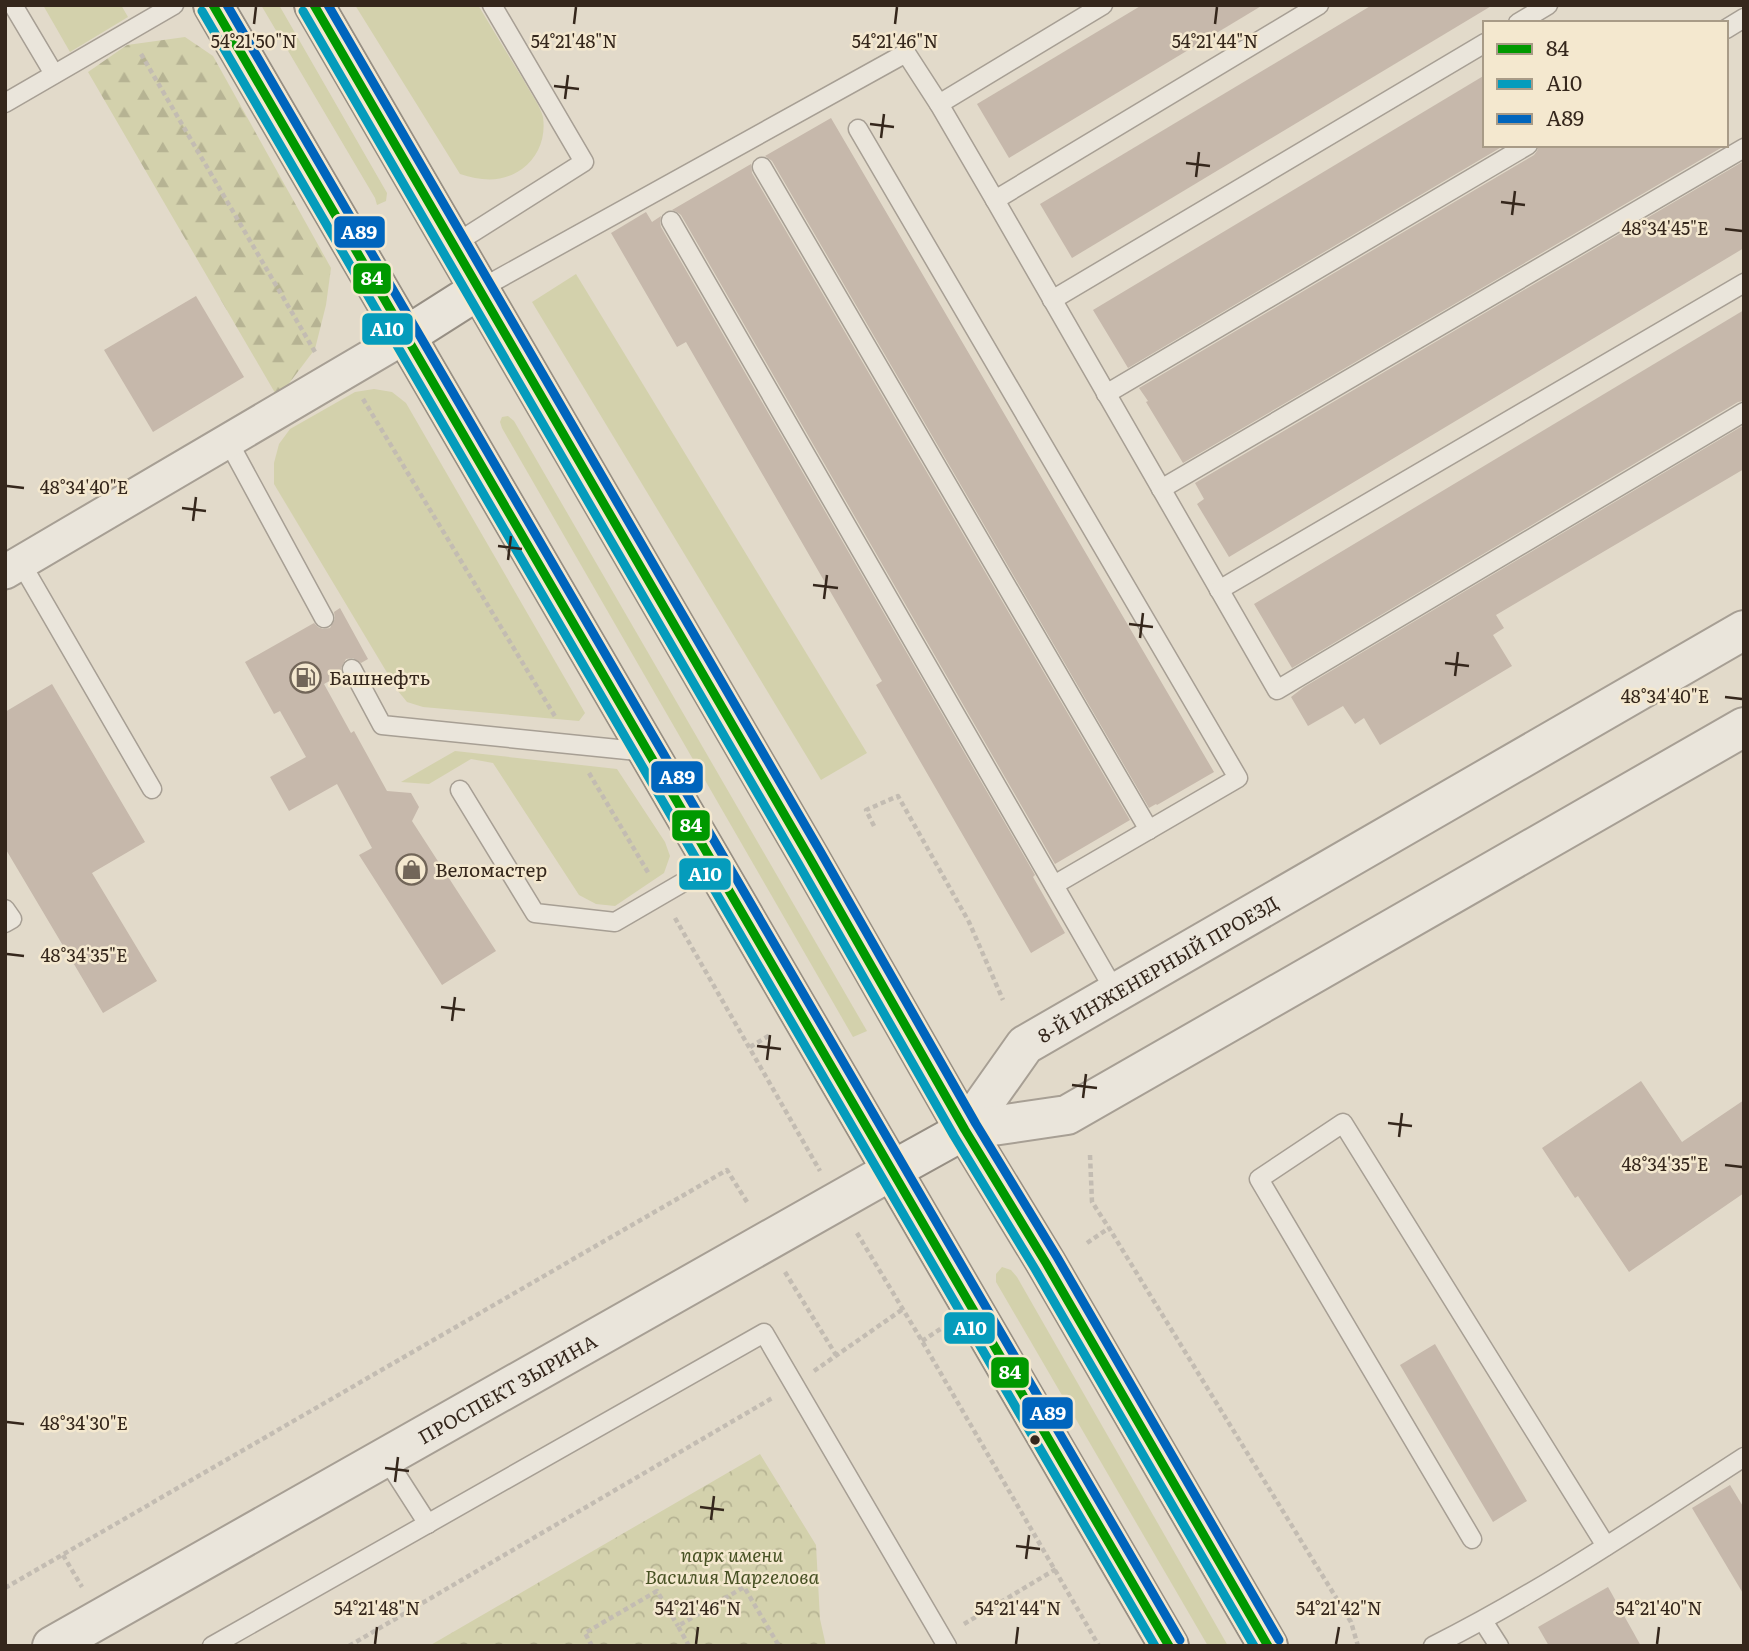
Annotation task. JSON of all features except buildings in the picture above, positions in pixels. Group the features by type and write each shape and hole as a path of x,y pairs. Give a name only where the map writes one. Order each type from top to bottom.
{"main road":[{"path":"213,5 1169,1646"},
{"path":"314,5 810,857 965,1130 1053,1275 1268,1646"},
{"path":"406,336 480,289"},
{"name":"8-Й ИНЖЕНЕРНЫЙ ПРОЕЗД","path":"965,1130 1025,1045 1744,630"},
{"path":"965,1130 1067,1115 1744,727"},
{"name":"ПРОСПЕКТ ЗЫРИНА","path":"52,1646 965,1130"}],"street":[{"path":"13,568 406,336"}],"lane":[{"path":"13,5 54,74"},
{"path":"5,103 174,5"},
{"path":"453,244 584,162 492,5"},
{"path":"939,104 1103,5"},
{"path":"995,200 1319,5"},
{"path":"1521,21 1548,5"},
{"path":"1728,28 1744,18"},
{"path":"1052,300 1483,44"},
{"path":"480,289 906,53 995,200 1277,690 1744,412"},
{"path":"858,130 1238,778 1054,886"},
{"path":"1106,394 1525,147"},
{"path":"1161,489 1744,148"},
{"path":"762,167 1149,830"},
{"path":"671,221 1116,993"},
{"path":"1219,590 1744,283"},
{"path":"228,441 324,618"},
{"path":"13,568 152,789"},
{"path":"352,668 382,725 647,752"},
{"path":"460,790 535,913 615,922 713,865"},
{"path":"5,909 12,919 5,923"},
{"path":"1472,1539 1259,1179 1343,1123 1606,1546"},
{"path":"212,1646 764,1333 945,1641"},
{"path":"385,1457 428,1524"},
{"path":"1433,1646 1483,1621 1744,1457"},
{"path":"1483,1621 1499,1646"}],"path":[{"path":"142,23 139,51 339,376 571,743 1099,1646"},
{"path":"874,826 866,810 898,796 969,922 1003,1000"},
{"path":"750,1047 772,1034"},
{"path":"1090,1155 1092,1202 1350,1622 1358,1646"},
{"path":"5,1588 727,1170 747,1202"},
{"path":"1087,1243 1109,1228"},
{"path":"781,1265 836,1355"},
{"path":"349,1646 794,1385 903,1309"},
{"path":"922,1341 944,1327"},
{"path":"945,1641 1056,1569"},
{"path":"678,1626 744,1587 779,1646"},
{"path":"592,1646 585,1633 657,1591 689,1646"}],"green space":[{"path":"43,5 121,5 128,17 70,52"},
{"path":"261,5 279,5 387,193 386,201 377,205"},
{"path":"355,5 478,5 543,117 542,140 528,164 514,174 499,179 460,174"},
{"path":"185,37 213,56 331,268 326,305 315,349 278,398 88,72 127,45"},
{"path":"576,274 867,753 821,780 532,302"},
{"path":"374,389 392,392 406,403 585,713 579,721 423,707 407,702 398,691 274,484 274,463 279,444 290,429 355,392"},
{"path":"508,416 514,421 867,1031 853,1037 502,428 502,417"},
{"path":"455,751 617,769 665,842 670,856 664,873 615,906 596,904 579,895 493,763 471,759 429,784 401,782"},
{"path":"1002,1267 1011,1270 1017,1277 1228,1646 1208,1646 996,1282 996,1274"},
{"name":"парк имени Василия Маргелова","path":"760,1454 816,1545 820,1619 826,1646 429,1646"}],"transit line":[{"name":"84","path":"213,5 1169,1646"},
{"name":"А89","path":"227,5 1180,1640"},
{"name":"84","path":"314,5 965,1130 1046,1263 1268,1646"},
{"name":"А89","path":"328,5 976,1124 1057,1257 1279,1640"},
{"name":"А10","path":"202,11 1155,1646"},
{"name":"А10","path":"303,11 954,1136 1035,1269 1254,1646"}],"place":[{"name":"Башнефть","path":"306,677"},
{"name":"Веломастер","path":"412,869"}]}
